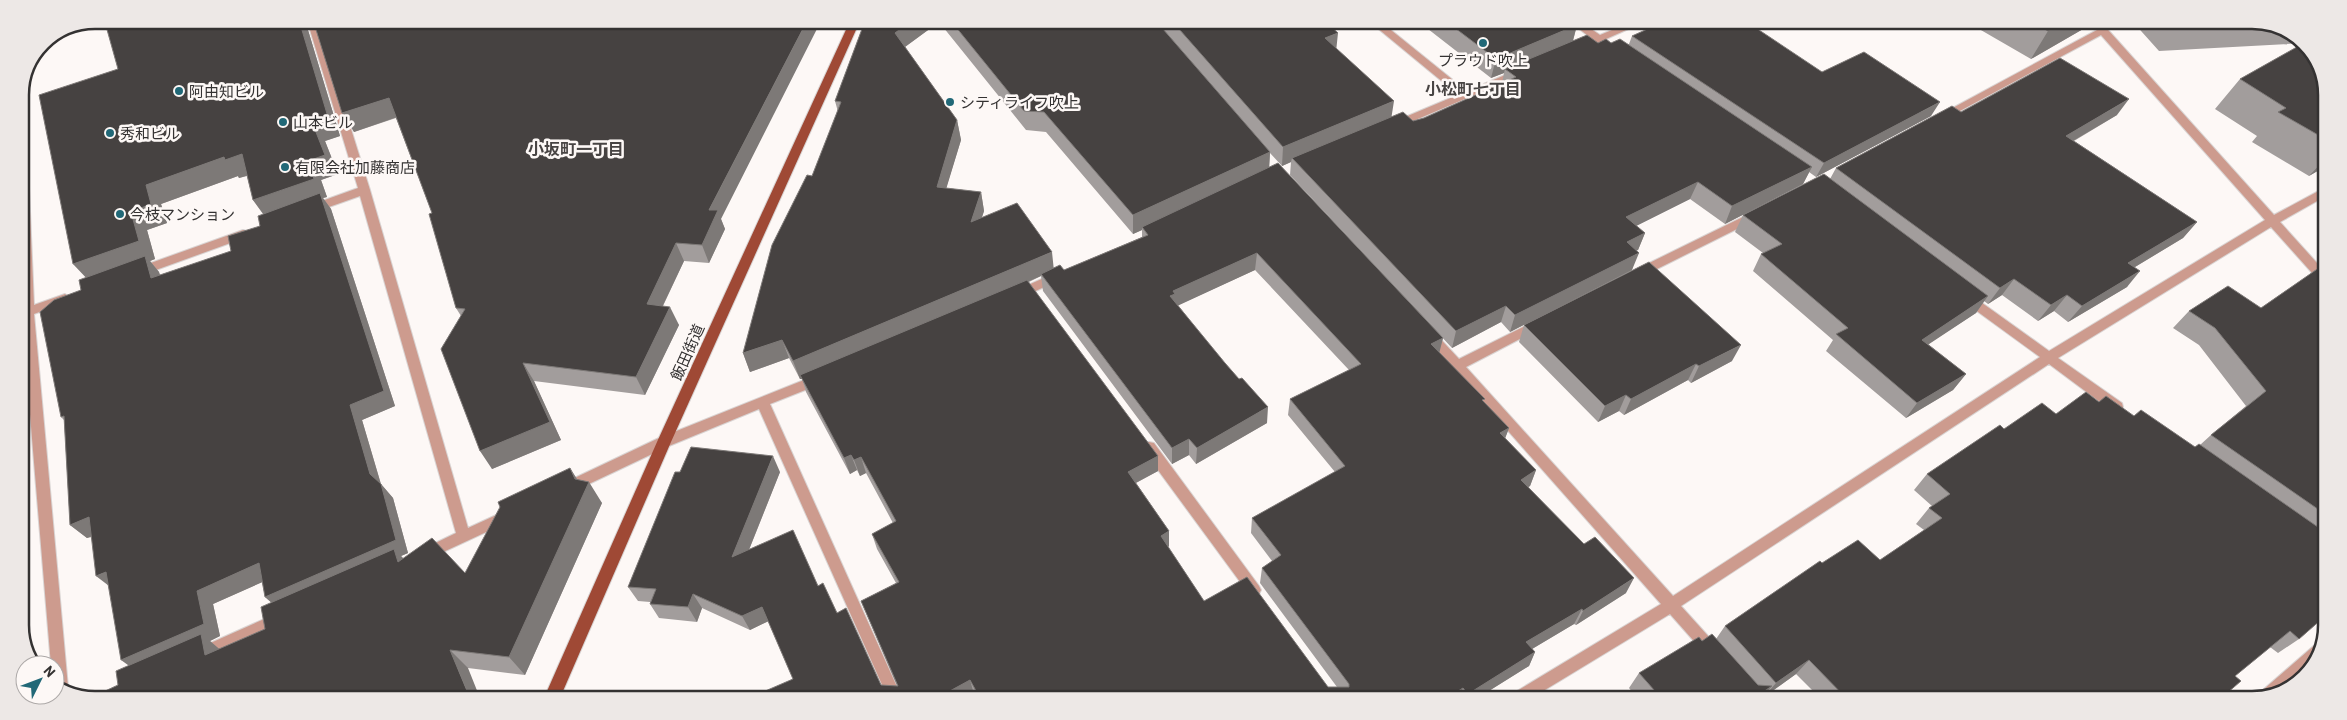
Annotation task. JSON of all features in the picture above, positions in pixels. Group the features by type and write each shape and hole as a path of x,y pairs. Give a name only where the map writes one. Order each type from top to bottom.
{"main road":[{"name":"飯田街道","path":"555,691 664,442 851,29"}],"street":[{"path":"315,29 364,190 464,537"},
{"path":"1384,29 1465,95"},
{"path":"1584,29 1614,50"},
{"path":"1571,50 1622,29"},
{"path":"1928,124 2095,29"},
{"path":"2101,29 2318,272"},
{"path":"1385,129 1527,69"},
{"path":"298,214 364,190"},
{"path":"1530,691 1670,605 2047,357 2272,221 2318,195"},
{"path":"1632,277 1763,210"},
{"path":"130,275 252,231"},
{"path":"1005,300 1035,292 1067,272"},
{"path":"1959,292 2126,413"},
{"path":"29,311 74,295"},
{"path":"1458,365 1545,321"},
{"path":"1418,322 1723,663"},
{"path":"29,365 57,655"},
{"path":"559,492 664,442 826,376"},
{"path":"763,403 892,691"},
{"path":"1141,437 1262,601"},
{"path":"410,561 516,512"},
{"path":"185,661 293,613"},
{"path":"2280,685 2308,660"}],"building":[{"path":"107,29 302,29 328,117 312,122 325,155 308,161 314,179 253,200 242,154 225,160 224,157 146,185 151,204 131,212 139,241 73,264 39,95 118,69"},
{"path":"316,29 803,29 709,210 718,210 702,245 676,243 647,304 670,307 636,377 523,363 550,422 480,451 441,349 465,309 456,308 429,214 432,213 389,98 342,113"},
{"path":"862,29 900,29 895,33 957,120 937,187 981,192 971,222 1017,203 1052,252 793,361 782,340 743,353 772,245 807,175 812,176 841,102 835,101"},
{"path":"957,29 1163,29 1270,152 1133,215 1044,112 1024,111"},
{"path":"1179,29 1334,29 1338,33 1325,38 1394,101 1283,147"},
{"path":"1456,29 1567,29 1496,59"},
{"path":"1648,29 1758,29 1822,72 1864,52 1940,102 1824,163 1632,36"},
{"path":"1587,35 1598,43 1606,39 1611,43 1620,39 1812,167 1732,206 1698,182 1626,217 1645,233 1627,242 1639,253 1515,315 1506,306 1456,331 1292,158 1403,112 1413,121 1424,118 1516,77 1505,69"},
{"path":"2298,47 2307,58 2316,78 2318,91 2318,135 2278,112 2286,108 2240,79"},
{"path":"2060,58 2129,99 2066,136 2197,222 2128,263 2140,271 2082,306 2067,295 2051,305 2014,279 2000,288 1836,168 1952,106 1961,112"},
{"path":"1278,163 1443,338 1431,344 1485,399 1482,400 1509,428 1500,433 1536,470 1521,480 1584,544 1595,537 1634,578 1583,611 1582,609 1526,642 1535,652 1473,691 1466,691 1463,688 1458,691 976,691 970,680 950,691 765,691 793,679 762,607 742,616 693,594 688,607 650,604 656,589 628,587 675,472 680,472 691,447 773,456 732,557 793,530 818,586 823,583 837,613 846,608 881,685 898,686 861,601 899,582 872,534 896,521 861,457 854,460 851,455 844,458 800,375 1027,280 1158,456 1128,472 1169,531 1161,536 1204,601 1247,577 1328,687 1349,687 1349,684 1262,568 1281,555 1252,518 1345,466 1290,399 1361,364 1257,253 1173,291 1175,294 1170,296 1239,379 1242,378 1268,407 1197,448 1189,439 1172,448 1041,274 1060,265 1064,270 1148,235 1142,227"},
{"path":"1824,174 1988,296 1922,340 1966,374 1917,403 1836,334 1848,328 1761,254 1782,244 1743,215"},
{"path":"320,193 384,391 350,405 370,474 381,484 396,540 265,597 259,563 197,591 204,624 121,660 106,572 96,576 89,517 70,525 64,416 61,417 40,312 54,300 81,290 79,280 145,256 151,278 231,251 228,236 260,226 258,216"},
{"path":"1649,262 1741,345 1699,366 1696,364 1631,399 1626,395 1605,406 1524,325"},
{"path":"2318,269 2318,509 2211,435 2266,391 2215,328 2189,311 2228,286 2261,308"},
{"path":"2086,392 2099,402 2106,396 2134,416 2141,410 2195,447 2199,444 2318,527 2318,622 2299,639 2290,631 2235,676 2241,681 2229,691 1839,691 1809,660 1776,683 1725,626 1820,561 1822,563 1858,540 1880,560 1942,518 1929,508 1950,494 1927,474 2000,425 2004,429 2042,403 2056,414"},
{"path":"570,468 575,479 589,482 509,657 450,650 467,691 105,691 118,685 116,671 201,634 205,655 265,629 261,607 394,549 398,562 432,538 465,573 500,507 498,502"},
{"path":"1712,634 1758,685 1772,686 1764,691 1655,691 1639,673 1699,637 1702,641"}],"place":[{"name":"プラウド吹上","path":"1483,43"},
{"name":"阿由知ビル","path":"179,91"},
{"name":"シティライフ吹上","path":"950,102"},
{"name":"山本ビル","path":"283,122"},
{"name":"秀和ビル","path":"110,133"},
{"name":"有限会社加藤商店","path":"285,167"},
{"name":"今枝マンション","path":"120,214"}],"district":[{"name":"小松町七丁目","path":"1473,88"},
{"name":"小坂町一丁目","path":"576,148"}]}
